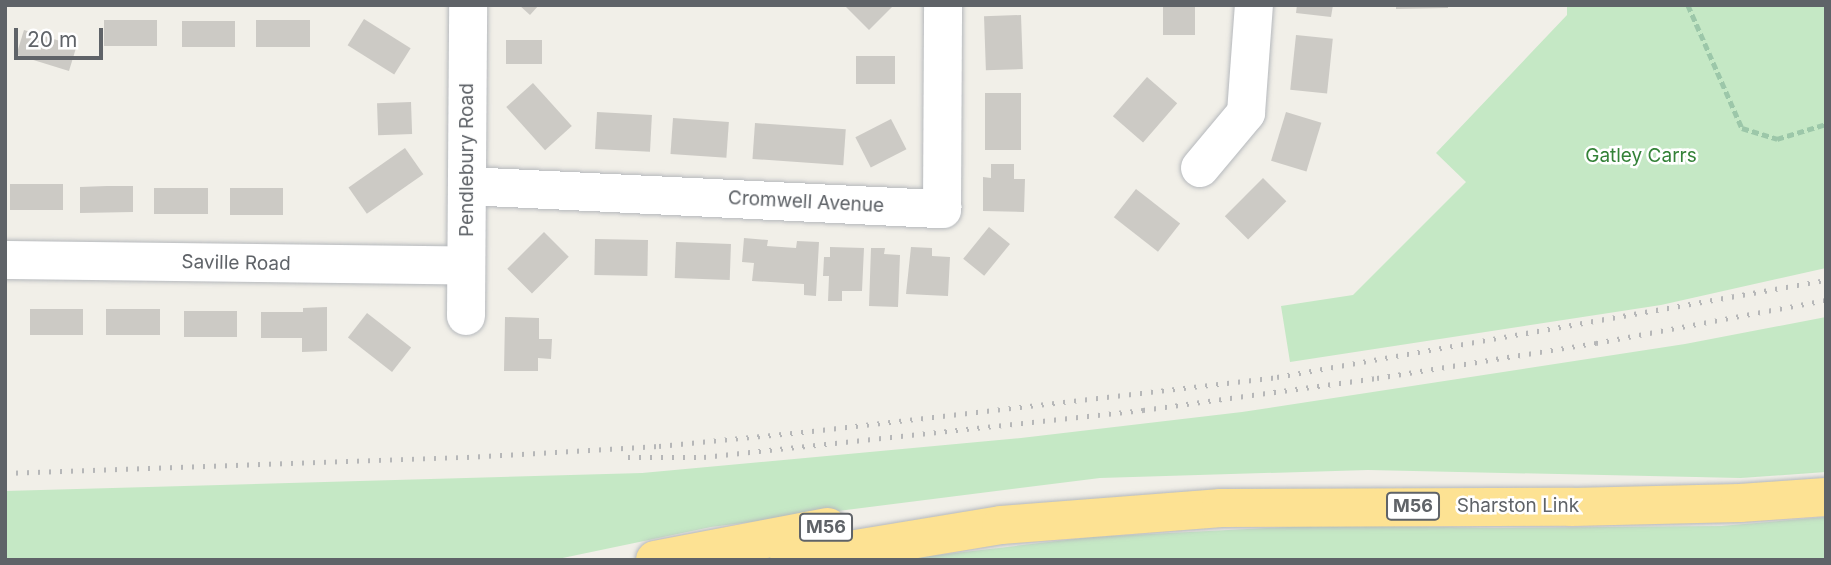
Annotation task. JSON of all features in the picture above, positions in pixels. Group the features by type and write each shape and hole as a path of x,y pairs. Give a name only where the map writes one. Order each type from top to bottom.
{"highway":[{"name":"Sharston Link","path":"1001,525 1221,508 1572,507 1740,503 1826,497"},
{"name":"M56","path":"655,560 853,522 1001,525"},
{"name":"M56","path":"789,560 1001,525"}],"street":[{"name":"Pendlebury Road","path":"466,316 468,5"},
{"name":"Cromwell Avenue","path":"467,186 942,209 943,5"},
{"path":"1200,168 1245,113 1254,5"},
{"name":"Saville Road","path":"5,260 466,266"}],"path":[{"path":"1688,5 1742,128 1777,139 1826,124"}],"green space":[{"name":"Gatley Carrs","path":"1567,5 1826,5 1826,268 1661,305 1290,362 1281,306 1353,295 1466,182 1436,153 1567,15"},
{"path":"1826,317 1826,472 1741,478 1368,470 1100,478 711,527 553,560 5,560 5,491 642,473 1021,438 1242,412 1685,344"},
{"path":"1826,517 1826,560 895,560 1092,537 1327,525 1495,528 1721,526"}],"building":[{"path":"519,5 539,5 530,15"},
{"path":"844,5 894,5 869,30"},
{"path":"1163,5 1195,5 1195,35 1163,35"},
{"path":"1297,5 1333,5 1331,17 1296,13"},
{"path":"1396,5 1448,5 1448,8 1396,9"},
{"path":"1021,15 1023,69 986,70 984,16"},
{"path":"364,19 411,48 394,74 348,45"},
{"path":"104,20 157,20 157,46 104,46"},
{"path":"256,20 310,20 310,47 256,47"},
{"path":"182,21 235,21 235,47 182,47"},
{"path":"24,30 77,46 69,71 16,55"},
{"path":"1296,35 1333,39 1327,94 1290,90"},
{"path":"506,40 542,40 542,64 506,64"},
{"path":"856,56 895,56 895,84 856,84"},
{"path":"1147,77 1177,103 1143,142 1113,116"},
{"path":"533,83 572,126 545,150 506,107"},
{"path":"985,93 1021,93 1021,150 985,150"},
{"path":"411,102 412,134 378,135 377,103"},
{"path":"597,112 652,115 650,152 595,149"},
{"path":"1286,112 1321,123 1306,172 1271,161"},
{"path":"673,118 729,122 726,158 670,154"},
{"path":"891,119 906,149 871,167 855,137"},
{"path":"755,123 846,129 843,165 752,159"},
{"path":"405,148 423,174 367,214 348,188"},
{"path":"991,164 1014,164 1014,179 1025,179 1024,212 983,211 983,177 991,178"},
{"path":"1263,178 1286,201 1248,240 1225,216"},
{"path":"10,184 63,184 63,210 10,210"},
{"path":"133,186 133,212 80,213 80,187"},
{"path":"154,188 208,188 208,214 154,214"},
{"path":"230,188 283,188 283,215 230,215"},
{"path":"1136,189 1180,223 1158,252 1114,217"},
{"path":"989,227 1010,244 984,276 963,259"},
{"path":"544,232 569,257 532,294 507,269"},
{"path":"744,238 768,240 767,246 796,248 797,241 819,242 816,296 804,295 804,284 752,281 754,263 742,262"},
{"path":"595,239 648,240 647,276 594,275"},
{"path":"676,242 731,244 730,280 675,278"},
{"path":"830,247 864,248 862,291 842,291 842,301 828,301 829,276 823,276 824,257 830,257"},
{"path":"911,247 932,248 932,256 950,257 948,296 906,294"},
{"path":"871,248 885,248 884,254 900,255 898,307 869,306"},
{"path":"327,307 327,351 302,352 302,338 261,338 261,312 303,312 303,308"},
{"path":"30,309 83,309 83,335 30,335"},
{"path":"106,309 160,309 160,335 106,335"},
{"path":"184,311 237,311 237,337 184,337"},
{"path":"367,313 411,347 392,372 348,337"},
{"path":"505,317 539,318 539,339 552,339 551,359 538,358 538,371 504,371"}],"railway":[{"path":"5,473 467,457 659,446 812,431 1277,377 1826,280"},
{"path":"628,457 704,457 1143,410 1377,378 1596,343 1826,300"}]}
